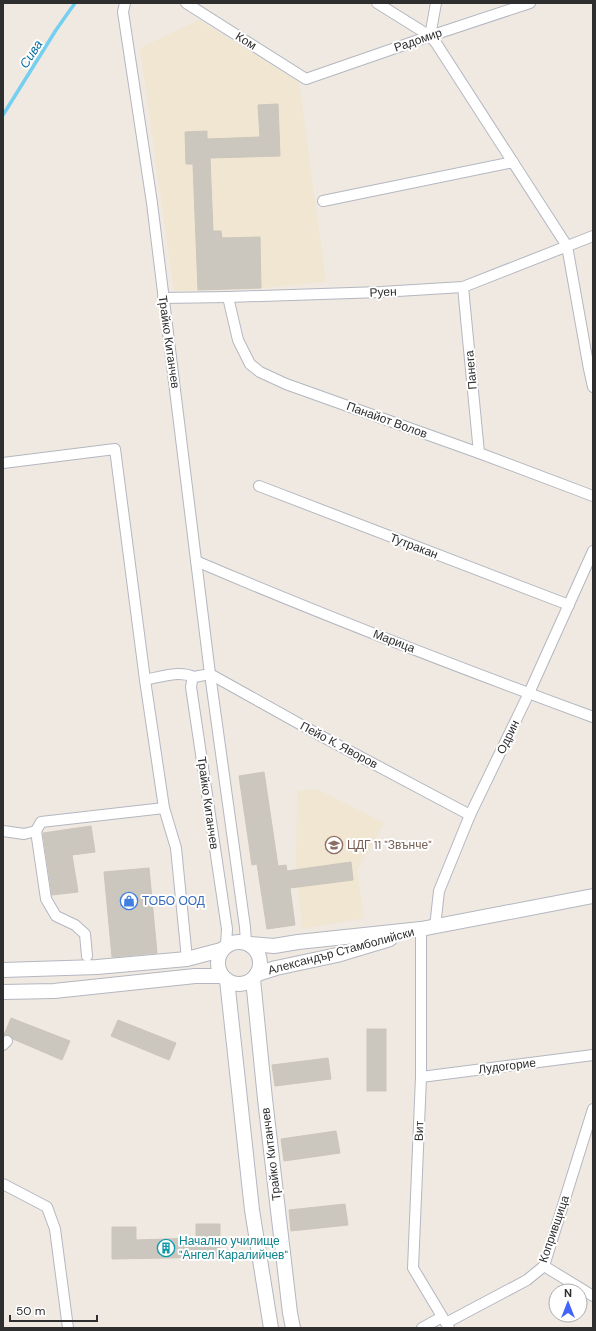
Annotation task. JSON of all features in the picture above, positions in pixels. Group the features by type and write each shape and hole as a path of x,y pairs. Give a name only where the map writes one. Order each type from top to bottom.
{"main road":[{"name":"Александър Стамболийски","path":"3,970 97,967 187,959 224,948 238,941 248,944 274,946 428,928 593,896"},
{"name":"Александър Стамболийски","path":"255,976 276,968 337,954 428,928"},
{"name":"Александър Стамболийски","path":"3,992 54,991 194,976 224,978 233,983 247,983 255,976 260,968 258,954 255,949 248,944"},
{"path":"224,948 218,956 217,963 218,970 224,978"},
{"name":"Трайко Китанчев","path":"255,976 265,1099 293,1328"},
{"name":"Трайко Китанчев","path":"224,978 252,1210 271,1328"}],"street":[{"name":"Ком","path":"186,3 306,79"},
{"path":"377,3 430,36 567,246 593,387"},
{"path":"430,36 436,3"},
{"name":"Радомир","path":"306,79 530,3"},
{"name":"Трайко Китанчев","path":"124,7 152,203 210,674 248,944"},
{"path":"323,200 513,162"},
{"name":"Руен","path":"163,298 381,292 463,287 593,236"},
{"name":"Панега","path":"463,287 479,453"},
{"name":"Панайот Волов","path":"228,297 238,340 250,364 260,372 286,384 479,453 593,496"},
{"path":"3,463 115,449 144,680 164,808 176,848 187,959"},
{"name":"Тутракан","path":"259,486 569,605"},
{"name":"Одрин","path":"428,928 439,891 470,815 529,694 593,551"},
{"name":"Марица","path":"196,561 265,590 529,694 593,717"},
{"path":"144,680 180,674 187,674 194,677 210,674"},
{"name":"Пейо К. Яворов","path":"210,674 323,737 470,815"},
{"name":"Трайко Китанчев","path":"194,677 191,686 226,929 224,948"},
{"path":"87,956 85,934 75,925 56,916 46,899 36,831 40,822 164,808"},
{"path":"3,831 24,834 36,831"},
{"name":"Вит","path":"428,928 413,1268 446,1323"},
{"name":"Лудогорие","path":"421,1077 593,1056"},
{"name":"Копривщица","path":"422,1328 446,1323 527,1280 544,1266 593,1109"},
{"path":"3,1184 47,1207 55,1229 68,1328"},
{"path":"544,1266 593,1296"}],"shaded area":[{"path":"199,20 299,82 326,282 261,288 174,291 140,48"},
{"name":"ЦДГ 11 \"Звънче\"","path":"297,790 319,790 384,823 357,870 364,918 302,929 296,867"}],"building":[{"path":"278,104 280,156 210,158 213,231 221,231 222,238 260,237 261,288 198,290 193,164 186,164 185,132 207,131 207,139 260,137 258,105"},
{"path":"264,772 278,866 286,865 287,871 351,862 353,880 290,888 295,925 267,929 257,864 252,865 239,776"},
{"path":"91,826 95,852 72,855 78,892 52,895 43,833"},
{"name":"ТОБО ООД","path":"149,868 157,953 112,957 104,872"},
{"path":"11,1018 70,1041 62,1060 13,1039 9,1035 4,1035"},
{"path":"118,1020 176,1043 169,1060 111,1036"},
{"path":"367,1029 386,1029 386,1091 367,1091"},
{"path":"328,1058 331,1079 275,1086 272,1065"},
{"path":"336,1131 340,1153 284,1161 281,1139"},
{"path":"345,1204 348,1225 291,1231 289,1210"},
{"name":"Начално училище \"Ангел Каралийчев\"","path":"196,1224 220,1224 220,1257 112,1259 112,1227 136,1227 136,1240 196,1238"}],"waterway":[{"name":"Сива","path":"3,115 56,30 75,3"}],"place":[{"name":"ЦДГ 11 \"Звънче\"","path":"334,845"},
{"name":"ТОБО ООД","path":"129,901"},
{"name":"Начално училище \"Ангел Каралийчев\"","path":"166,1248"}]}
